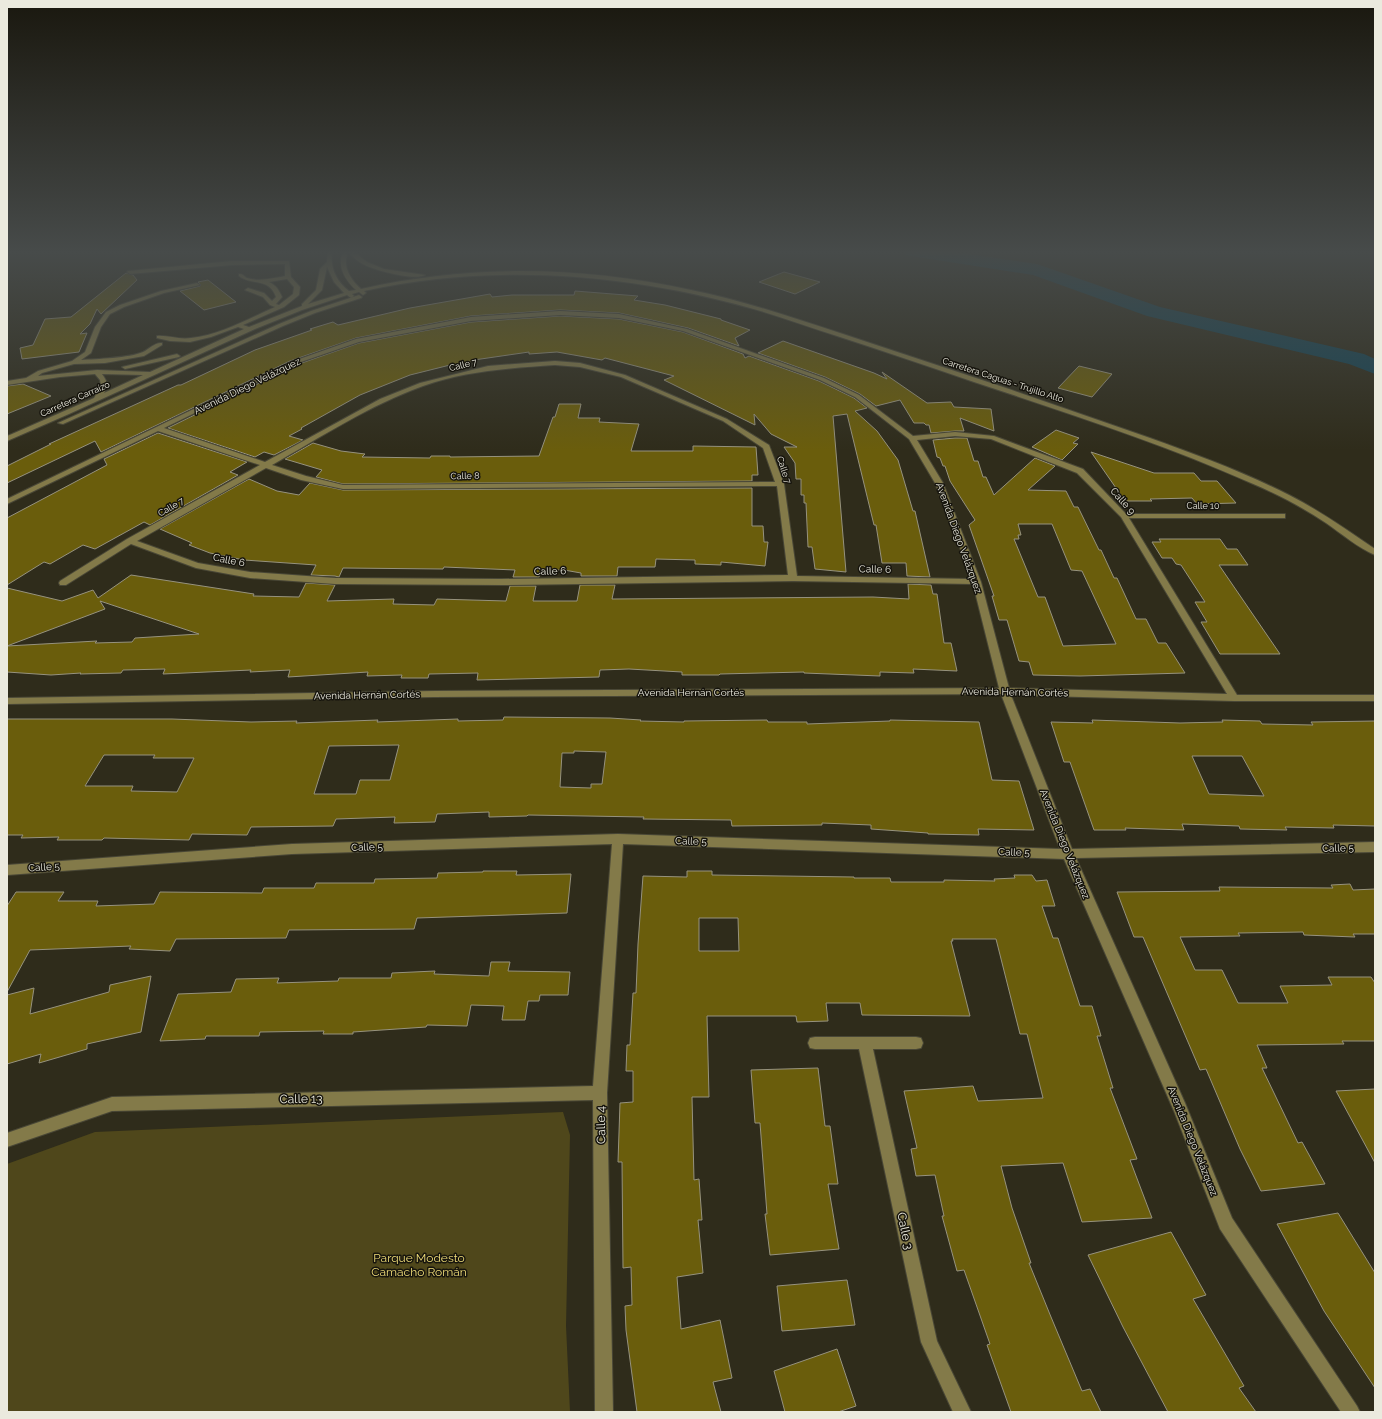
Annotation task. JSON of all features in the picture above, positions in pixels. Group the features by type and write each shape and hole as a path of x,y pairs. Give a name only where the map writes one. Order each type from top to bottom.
{"street":[{"path":"27,380 40,372 74,362 88,353 98,328 105,317"},
{"path":"159,337 173,341 190,341 203,338 256,317"},
{"name":"Carretera Caguas - Trujillo Alto","path":"151,374 279,317"},
{"name":"Carretera Caguas - Trujillo Alto","path":"7,440 44,430 78,416 164,376 300,317"},
{"name":"Avenida Diego Velázquez","path":"7,502 293,363 358,340 471,319 497,317"},
{"name":"Avenida Diego Velázquez","path":"625,317 685,330 822,379 857,396 912,438 939,483 977,582 1006,691 1068,854 1180,1108 1226,1223 1351,1412"},
{"name":"Carretera Caguas - Trujillo Alto","path":"788,317 1091,419 1244,476 1302,505 1375,553"},
{"path":"238,325 251,329"},
{"path":"74,362 89,362 144,354 160,344"},
{"path":"97,372 148,364 209,347"},
{"name":"Calle 7","path":"63,583 130,541 265,464 382,400 422,384 488,368 555,363 580,365 623,376 725,420 766,447 780,484 793,578"},
{"path":"7,383 82,372 119,371 164,376"},
{"path":"97,372 104,380 105,385 103,391 97,399"},
{"name":"Carretera Carraízo","path":"7,440 17,433 64,414 151,374"},
{"name":"Calle 8","path":"159,429 304,478 343,487 780,484"},
{"name":"Calle 9","path":"912,438 955,434 992,437 1080,471 1124,516 1234,698"},
{"name":"Calle 10","path":"1124,516 1282,516"},
{"name":"Calle 6","path":"130,541 196,565 250,575 335,581 500,582 793,578 977,582"},
{"name":"Avenida Hernán Cortés","path":"7,701 25,702 434,694 1006,691 1234,698 1375,698"},
{"name":"Calle 5","path":"7,870 292,849 618,839 1068,854 1375,847"},
{"name":"Calle 4","path":"604,1412 600,1093 618,839"},
{"path":"815,1043 916,1043"},
{"name":"Calle 3","path":"865,1044 929,1342 962,1412"},
{"name":"Calle 13","path":"7,1140 112,1104 600,1093"}],"green space":[{"name":"Parque Modesto Camacho Román","path":"563,1112 570,1135 566,1326 570,1412 7,1412 7,1164 95,1132"}],"building":[{"path":"93,317 90,324 80,334 87,333 79,352 22,359 20,348 33,345 45,319"},
{"path":"371,317 465,317 356,338 290,361 101,452 95,441 7,483 7,466 51,444 49,444 255,350 333,322 338,325"},
{"path":"542,317 619,319 683,332 743,354 745,358 749,356 819,381 854,398 867,408 855,411 877,431 898,460 913,511 915,511 930,577 907,576 906,563 882,563 876,525 874,525 847,414 833,416 846,572 815,569 812,547 808,547 806,503 804,503 804,495 801,495 801,479 796,479 795,463 784,447 797,447 771,434 754,414 755,425 664,380 674,376 605,358 602,360 557,352 529,354 529,352 474,360 475,361 454,364 410,375 360,395 301,428 302,429 289,436 303,440 274,455 264,452 255,457 168,428 296,365 359,343 471,322"},
{"path":"638,317 714,317 750,330 735,338 739,346 688,328"},
{"path":"783,341 887,379 882,372 927,403 951,402 954,407 991,409 994,431 960,418 964,431 931,433 929,425 924,423 914,423 900,400 876,406 860,394 825,377 758,353"},
{"path":"1079,366 1112,374 1092,397 1058,388"},
{"path":"23,384 51,396 7,414 7,386"},
{"path":"559,404 581,404 578,418 600,418 599,422 639,424 631,451 693,451 693,446 756,447 758,475 752,475 752,481 343,484 316,477 322,470 285,459 313,443 341,451 365,454 362,457 430,458 431,456 539,456"},
{"path":"1056,430 1079,438 1073,443 1078,444 1062,460 1032,447"},
{"path":"158,433 247,462 230,472 238,475 150,525 144,522 95,549 83,545 50,564 44,562 7,585 7,518 107,465 104,459"},
{"path":"967,438 974,461 978,461 983,477 986,477 994,495 1035,458 1055,466 1028,490 1066,491 1074,507 1078,507 1114,578 1117,578 1136,619 1146,619 1158,643 1166,643 1185,673 1080,676 1033,675 1029,662 1019,661 1007,620 999,620 992,596 994,596 969,525 975,520 950,481 945,466 943,466 940,458 937,457 933,440","holes":["1018,524 1052,524 1071,570 1082,571 1116,644 1063,646 1045,597 1038,597 1014,539 1019,539 1018,535 1021,535"]},
{"path":"1091,452 1154,473 1194,473 1201,481 1217,481 1236,503 1197,504 1192,498 1150,499 1152,501 1125,501"},
{"path":"249,479 277,491 299,495 310,483 343,490 752,488 752,526 763,526 764,542 768,542 765,566 721,562 721,565 695,564 695,560 656,559 655,567 618,567 617,576 581,576 581,573 564,570 540,570 539,577 513,577 515,570 444,567 443,569 343,568 339,577 311,575 316,565 244,560 210,553 189,545 192,543 160,529"},
{"path":"1159,539 1220,539 1227,549 1237,549 1248,565 1219,565 1280,654 1220,654 1201,622 1207,622 1195,602 1205,602 1181,565 1176,564 1172,558 1162,558 1152,542 1161,542"},
{"path":"131,575 254,594 253,596 299,597 306,583 335,585 327,601 394,599 393,604 434,605 437,599 506,601 510,586 536,586 533,601 577,601 580,585 615,585 612,599 873,597 909,599 908,584 931,585 933,594 937,594 944,643 951,643 957,671 913,669 914,673 880,672 880,676 804,672 682,675 682,672 629,669 600,670 599,677 477,680 478,673 429,674 428,678 401,678 402,675 367,676 368,672 288,677 290,670 250,672 251,670 163,674 165,669 123,670 121,673 51,675 7,672 7,588 62,601 93,590 98,598","holes":["100,601 199,634 135,638 132,642 95,643 97,641 7,646 105,609"]},
{"path":"504,717 610,718 641,720 640,721 684,722 767,720 768,722 807,722 807,724 890,720 979,722 992,780 1019,781 1034,830 978,829 979,835 928,834 871,829 871,825 822,823 822,825 732,826 731,820 528,815 489,817 489,812 437,814 435,822 394,823 395,817 336,819 333,826 251,827 247,835 192,834 189,840 104,838 102,840 57,840 59,837 21,838 23,835 7,835 7,719 172,719 251,722 297,721 296,723 378,720 377,722 458,719 458,721 503,720","holes":["399,745 390,780 360,780 356,794 314,794 329,746","574,751 606,752 602,784 591,784 591,788 560,787 562,753 574,753","104,755 155,755 153,758 194,758 177,792 131,791 133,786 85,786"]},
{"path":"1092,720 1180,723 1223,722 1222,720 1260,721 1262,724 1313,725 1311,722 1375,721 1375,826 1333,825 1334,828 1285,827 1287,830 1240,829 1239,826 1182,824 1184,830 1125,828 1126,830 1094,830 1070,762 1064,762 1051,722 1093,723","holes":["1192,756 1242,756 1264,796 1209,794"]},
{"path":"517,871 516,875 571,874 567,913 417,918 414,929 289,930 286,938 176,939 170,951 129,949 131,946 30,950 7,992 7,906 16,892 64,892 58,901 98,901 96,906 154,904 160,892 262,893 264,888 314,888 316,883 374,883 375,879 437,878 438,873"},
{"path":"687,871 712,871 712,875 890,878 891,882 944,882 944,880 995,881 994,879 1015,878 1014,875 1032,875 1036,881 1047,880 1055,906 1042,906 1053,938 1058,938 1080,1006 1092,1006 1101,1036 1097,1036 1113,1088 1110,1088 1137,1159 1130,1160 1152,1218 1082,1222 1063,1163 1001,1166 1012,1208 1031,1263 1029,1263 1082,1391 1090,1389 1101,1412 1011,1412 987,1345 990,1344 964,1270 957,1271 942,1216 944,1216 935,1175 916,1176 911,1149 917,1148 904,1091 973,1086 978,1101 1043,1098 1027,1034 1020,1034 996,939 952,939 953,941 951,941 970,1016 862,1015 860,1003 826,1003 828,1021 797,1022 796,1016 707,1016 709,1097 692,1097 694,1180 699,1179 702,1220 698,1220 703,1273 677,1277 681,1329 720,1320 732,1378 713,1382 721,1412 637,1412 626,1330 625,1306 632,1305 631,1267 623,1268 622,1162 618,1162 620,1103 633,1102 633,1071 626,1071 627,1045 630,1045 633,993 636,993 643,876 687,877","holes":["699,918 738,918 739,951 699,951"]},
{"path":"1350,884 1353,890 1375,889 1375,934 1353,934 1355,937 1304,935 1303,932 1238,933 1240,936 1180,937 1195,970 1222,970 1238,1003 1288,1003 1280,986 1332,985 1328,977 1371,977 1375,983 1375,1041 1342,1041 1344,1044 1257,1045 1267,1068 1262,1068 1298,1143 1302,1142 1325,1184 1261,1191 1240,1149 1206,1069 1200,1070 1143,937 1134,937 1117,892 1220,891 1219,887 1333,888 1331,885"},
{"path":"491,962 510,962 508,971 570,972 568,995 540,995 539,1001 528,1001 525,1020 502,1020 504,1006 471,1005 467,1026 427,1025 426,1027 353,1032 353,1034 323,1034 324,1031 260,1032 259,1036 206,1036 205,1039 160,1041 178,994 231,992 236,979 279,978 277,983 338,981 339,978 391,978 392,973 435,971 434,974 489,976"},
{"path":"151,976 141,1032 87,1044 87,1049 39,1063 41,1054 7,1064 7,995 34,988 30,1014 109,992 110,985"},
{"path":"818,1068 825,1126 830,1126 838,1184 828,1184 839,1249 770,1255 765,1214 767,1214 760,1123 755,1123 751,1070"},
{"path":"1375,1089 1375,1163 1336,1091"},
{"path":"1338,1213 1375,1273 1375,1388 1324,1311 1277,1224"},
{"path":"1171,1232 1206,1295 1193,1299 1244,1386 1239,1388 1256,1412 1168,1412 1123,1327 1088,1255"},
{"path":"847,1280 855,1325 782,1331 777,1286"},
{"path":"837,1349 856,1406 838,1412 785,1412 774,1371"}],"waterway":[{"path":"1176,317 1356,359 1375,367"}]}
